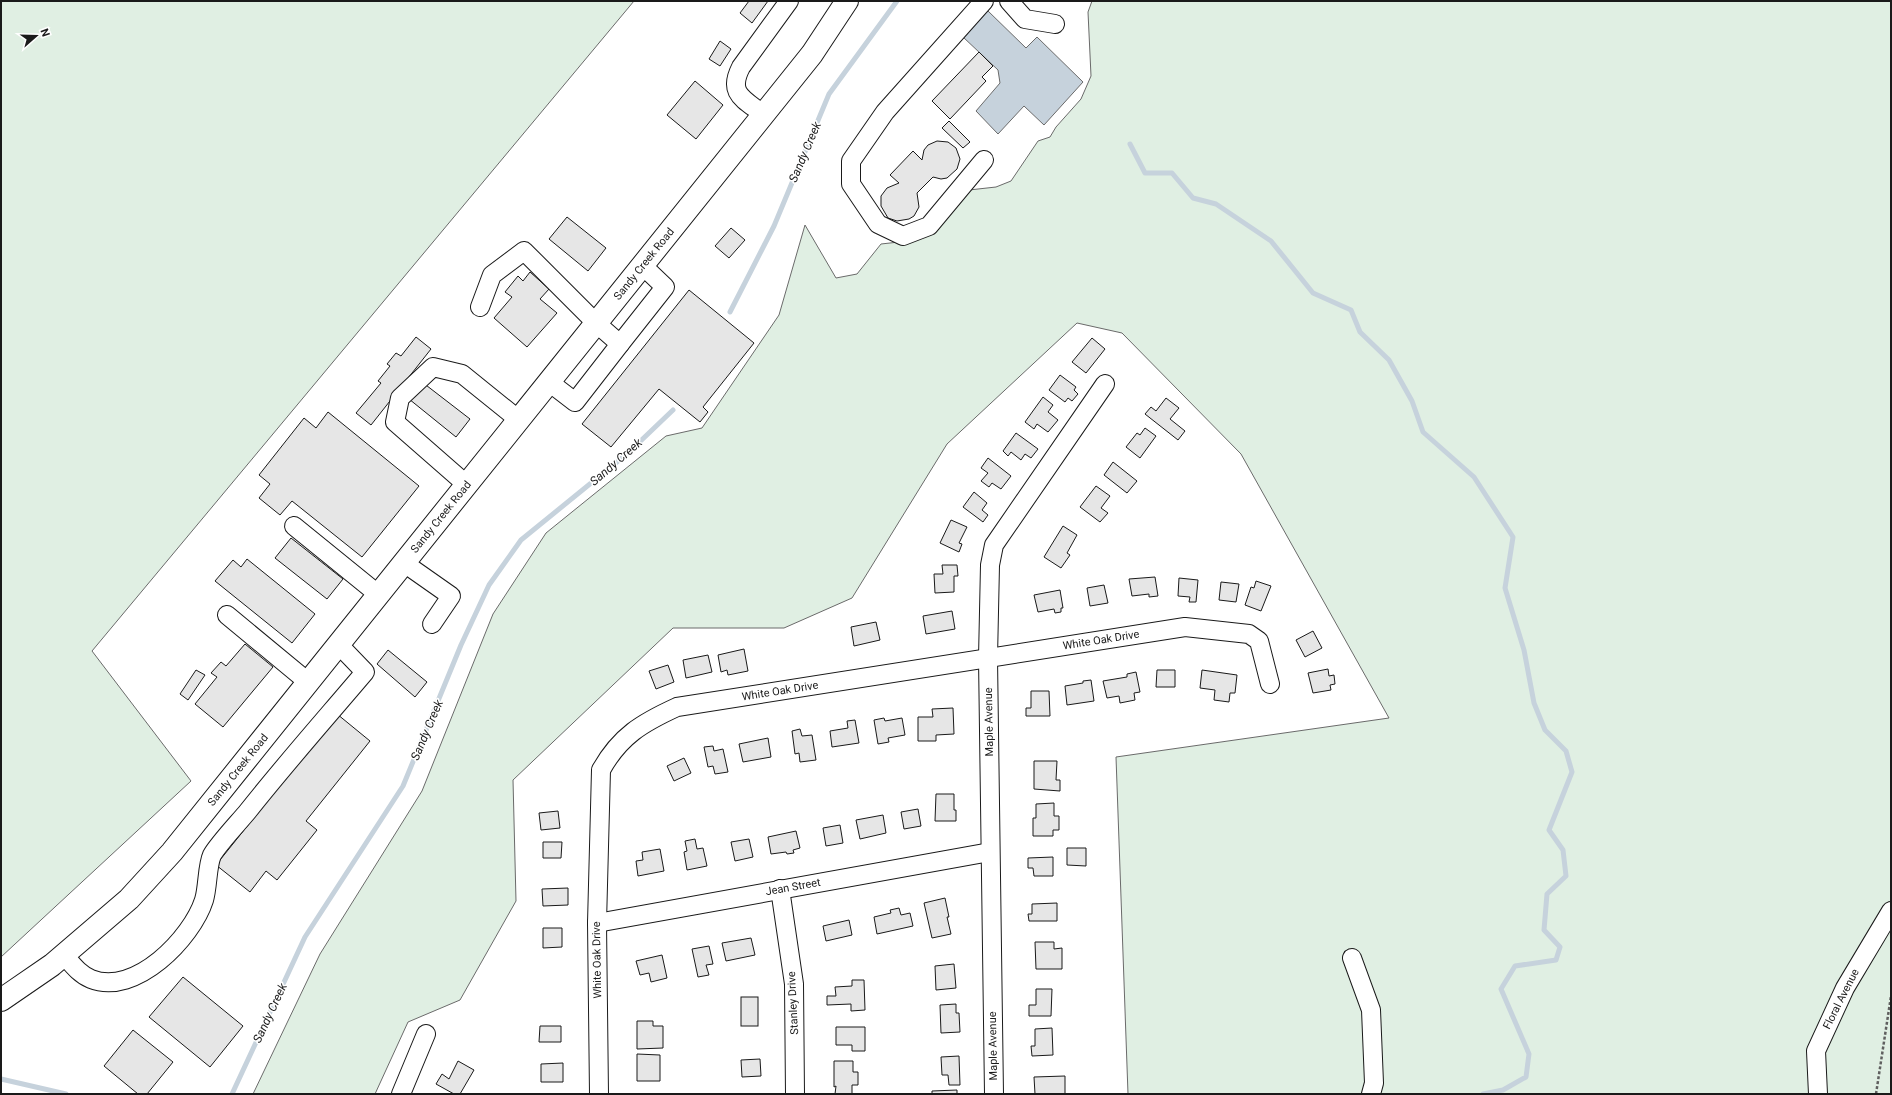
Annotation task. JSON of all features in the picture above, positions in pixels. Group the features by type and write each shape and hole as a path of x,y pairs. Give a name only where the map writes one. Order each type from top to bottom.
{"main road":[{"name":"Sandy Creek Road","path":"1,1000 64,955 129,898 172,852 764,115 812,54 847,1"}],"street":[{"path":"764,115 737,92 735,86 736,78 741,67 789,1"},
{"path":"984,1 885,112 852,161 852,184 878,224 903,236 929,226 984,160"},
{"path":"1009,1 1025,19 1055,24"},
{"path":"480,307 492,275 524,251 596,323 620,344"},
{"path":"549,382 574,402 666,287 643,266"},
{"path":"467,485 395,422 400,398 433,367 462,374 519,420"},
{"name":"Maple Avenue","path":"994,1094 988,658 990,565 994,545 1105,384"},
{"path":"294,526 379,595"},
{"path":"404,563 452,596 432,624"},
{"path":"227,615 308,682"},
{"name":"White Oak Drive","path":"599,1094 597,923 601,770 610,753 628,735 649,720 677,707 1185,627 1249,634 1259,641 1270,684"},
{"path":"64,955 79,972 91,979 108,982 123,980 141,974 155,966 188,930 204,900 212,856 265,790 366,672 339,645"},
{"name":"Jean Street","path":"597,923 990,852"},
{"name":"Stanley Drive","path":"780,889 794,984 796,1094"},
{"name":"Floral Avenue","path":"1818,1094 1816,1051 1845,988 1891,911"},
{"path":"1352,958 1371,1010 1374,1084 1371,1094"},
{"path":"401,1094 426,1034"}],"path":[{"path":"1876,1094 1891,996"}],"green space":[{"path":"1,1 634,1 92,651 191,781 1,957"},
{"path":"1092,1 1891,1 1891,1094 1128,1094 1116,757 1389,718 1241,454 1122,333 1077,323 947,444 852,598 784,628 673,628 513,780 516,901 460,1000 408,1022 375,1094 253,1094 320,954 422,791 493,614 546,533 666,436 702,428 779,315 805,225 836,278 857,274 881,244 908,241 969,190 996,187 1011,181 1038,141 1050,137 1056,127 1081,99 1091,76 1088,12"}],"shaded area":[{"path":"987,10 1026,48 1037,37 1083,82 1044,125 1024,106 998,134 976,111 1000,83 998,70 963,37"}],"building":[{"path":"749,1 768,1 752,23 740,13"},
{"path":"720,41 731,49 720,66 709,59"},
{"path":"979,52 993,66 982,77 986,81 950,119 932,101"},
{"path":"695,81 723,105 696,139 667,115"},
{"path":"949,121 970,142 963,148 942,128"},
{"path":"937,141 948,142 956,148 960,159 957,169 947,178 941,179 933,177 917,193 919,207 914,216 909,219 897,221 888,218 881,206 881,196 887,188 899,183 890,175 913,151 922,160 924,150 928,145"},
{"path":"567,217 606,248 588,271 549,239"},
{"path":"731,228 745,240 729,258 715,246"},
{"path":"530,272 549,289 540,299 557,313 527,347 494,318 512,297 505,292 518,276 523,281"},
{"path":"689,290 754,343 703,407 708,412 700,422 659,389 611,447 582,424"},
{"path":"416,337 431,349 371,425 356,413 381,383 378,381 390,366 387,364 396,353 401,356"},
{"path":"1092,338 1105,349 1086,373 1072,362"},
{"path":"1060,375 1076,387 1074,390 1078,394 1072,401 1068,398 1065,402 1049,390"},
{"path":"422,382 470,419 456,437 409,399"},
{"path":"1043,397 1053,405 1048,412 1058,420 1048,432 1037,424 1034,429 1025,422"},
{"path":"1166,398 1179,408 1170,419 1185,431 1178,440 1145,414 1151,407 1156,411"},
{"path":"328,412 419,486 362,557 292,501 280,515 259,498 270,484 259,475 304,418 316,428"},
{"path":"1145,428 1156,436 1140,458 1126,447 1137,433 1140,435"},
{"path":"1016,433 1038,449 1031,458 1025,454 1021,460 1011,452 1008,456 1003,451"},
{"path":"988,458 1011,476 1001,489 992,483 989,487 981,481 988,473 981,468"},
{"path":"1113,462 1137,481 1127,493 1104,475"},
{"path":"1096,486 1110,496 1101,508 1108,513 1100,522 1080,507"},
{"path":"974,492 987,503 982,510 988,515 983,522 963,507"},
{"path":"951,520 967,527 959,543 962,544 959,552 940,543"},
{"path":"1063,526 1077,535 1067,553 1070,555 1061,568 1044,557"},
{"path":"291,538 343,579 327,599 275,558"},
{"path":"247,559 315,614 292,643 215,581 233,560 241,567"},
{"path":"942,565 957,565 958,576 954,576 954,592 935,593 934,574 943,574"},
{"path":"1155,577 1158,596 1149,597 1149,594 1132,596 1129,579"},
{"path":"1179,578 1198,580 1196,602 1189,602 1190,597 1178,596"},
{"path":"1256,581 1271,586 1261,611 1245,605 1251,587 1254,588"},
{"path":"1221,582 1239,584 1236,602 1219,600"},
{"path":"1104,585 1108,603 1090,606 1087,588"},
{"path":"1060,590 1063,608 1061,608 1061,612 1055,613 1054,609 1038,612 1034,595"},
{"path":"952,611 955,629 926,634 923,616"},
{"path":"876,622 880,640 854,646 851,627"},
{"path":"1313,631 1322,648 1305,657 1296,640"},
{"path":"245,644 273,667 223,727 195,704 217,677 211,673 221,662 226,666"},
{"path":"744,649 748,671 728,675 727,670 721,672 718,655"},
{"path":"388,650 427,682 415,697 377,664"},
{"path":"708,655 712,672 686,678 683,660"},
{"path":"668,665 674,682 656,689 649,671"},
{"path":"1328,669 1329,676 1334,675 1335,684 1330,685 1331,690 1313,693 1308,673"},
{"path":"196,670 205,675 188,700 180,694"},
{"path":"1157,670 1175,670 1175,687 1156,687"},
{"path":"1202,670 1237,675 1235,693 1230,693 1229,702 1214,700 1215,690 1200,688"},
{"path":"1136,672 1140,692 1134,693 1135,700 1120,703 1119,696 1107,698 1103,681 1127,677 1127,674"},
{"path":"1091,680 1094,701 1067,705 1065,686"},
{"path":"1031,691 1049,691 1050,716 1026,716 1026,708 1031,708"},
{"path":"953,708 954,734 936,735 936,741 918,741 918,717 933,717 932,709"},
{"path":"337,714 370,741 306,821 317,830 277,880 266,871 250,892 216,865"},
{"path":"884,718 885,721 902,718 905,735 888,738 889,742 878,744 874,720"},
{"path":"855,720 859,743 832,747 830,731 848,728 847,721"},
{"path":"800,729 802,736 812,735 816,760 800,762 799,753 795,754 792,731"},
{"path":"768,738 771,757 743,762 739,744"},
{"path":"713,746 714,751 723,749 728,772 715,774 713,766 708,767 704,747"},
{"path":"684,758 691,773 674,781 667,766"},
{"path":"1034,761 1057,761 1056,780 1060,780 1060,791 1034,789"},
{"path":"936,794 954,794 956,821 935,821"},
{"path":"1054,803 1054,816 1059,816 1059,830 1053,830 1053,836 1033,836 1033,818 1036,818 1036,804"},
{"path":"918,809 921,826 904,829 901,812"},
{"path":"558,811 560,828 541,830 539,813"},
{"path":"883,815 886,833 860,839 856,820"},
{"path":"840,825 843,843 826,846 823,828"},
{"path":"796,831 800,848 793,850 794,853 787,854 786,852 771,854 768,837"},
{"path":"695,839 697,849 703,848 707,866 687,870 684,852 687,851 685,841"},
{"path":"749,839 753,857 735,861 731,842"},
{"path":"543,842 562,842 561,858 543,858"},
{"path":"1067,848 1086,848 1086,866 1067,865"},
{"path":"660,849 664,871 638,876 636,861 643,860 642,852"},
{"path":"1053,857 1053,876 1034,876 1033,868 1028,868 1028,858"},
{"path":"568,888 568,905 543,906 542,889"},
{"path":"945,898 951,934 932,938 924,903"},
{"path":"1057,903 1057,921 1029,921 1028,914 1032,914 1032,904"},
{"path":"899,908 901,915 910,913 913,926 877,934 874,917 891,913 890,910"},
{"path":"849,920 852,935 826,941 823,926"},
{"path":"543,928 562,928 562,947 543,948"},
{"path":"751,938 755,955 726,961 722,943"},
{"path":"1035,942 1054,942 1054,949 1062,948 1062,969 1036,969"},
{"path":"709,946 713,964 706,965 709,975 698,977 692,949"},
{"path":"662,955 667,978 651,982 649,973 640,975 636,961"},
{"path":"954,964 956,988 936,990 935,966"},
{"path":"183,977 243,1026 210,1067 149,1017"},
{"path":"852,980 864,980 865,1010 851,1011 851,1004 827,1005 827,996 836,996 835,987 852,986"},
{"path":"1036,989 1052,989 1051,1016 1029,1016 1029,1005 1036,1005"},
{"path":"741,997 758,997 758,1026 741,1026"},
{"path":"956,1004 956,1013 959,1013 960,1032 941,1033 940,1005"},
{"path":"637,1021 653,1021 653,1026 663,1026 663,1048 637,1049"},
{"path":"540,1026 561,1026 561,1042 539,1042"},
{"path":"836,1027 865,1027 865,1051 852,1051 852,1045 836,1045"},
{"path":"1052,1028 1053,1055 1032,1056 1031,1046 1035,1046 1035,1029"},
{"path":"133,1030 173,1062 147,1094 138,1094 104,1066"},
{"path":"637,1054 660,1055 660,1081 637,1081"},
{"path":"959,1056 960,1085 949,1085 948,1075 942,1075 941,1057"},
{"path":"760,1059 761,1076 742,1077 741,1060"},
{"path":"458,1061 474,1070 460,1094 454,1094 436,1084 442,1074 449,1079"},
{"path":"834,1061 853,1061 853,1072 858,1072 858,1085 852,1085 852,1094 835,1094 836,1086 834,1087"},
{"path":"563,1063 563,1082 541,1082 541,1064"},
{"path":"1065,1076 1065,1094 1035,1094 1034,1077"},
{"path":"957,1090 957,1094 932,1094 932,1091"}],"waterway":[{"name":"Sandy Creek","path":"730,312 774,226 829,94 897,1"},
{"path":"1130,144 1145,173 1172,173 1193,198 1216,204 1271,241 1313,293 1351,310 1360,332 1389,360 1412,401 1423,432 1474,477 1513,537 1505,588 1524,650 1534,703 1545,730 1566,751 1572,772 1549,830 1563,850 1566,876 1547,894 1544,930 1560,947 1556,960 1515,966 1501,989 1529,1054 1526,1077 1503,1090 1483,1094"},
{"name":"Sandy Creek","path":"232,1094 305,937 403,786 461,645 489,585 521,540 628,453 673,410"},
{"name":"Sandy Creek","path":"1,1079 66,1094"}]}
